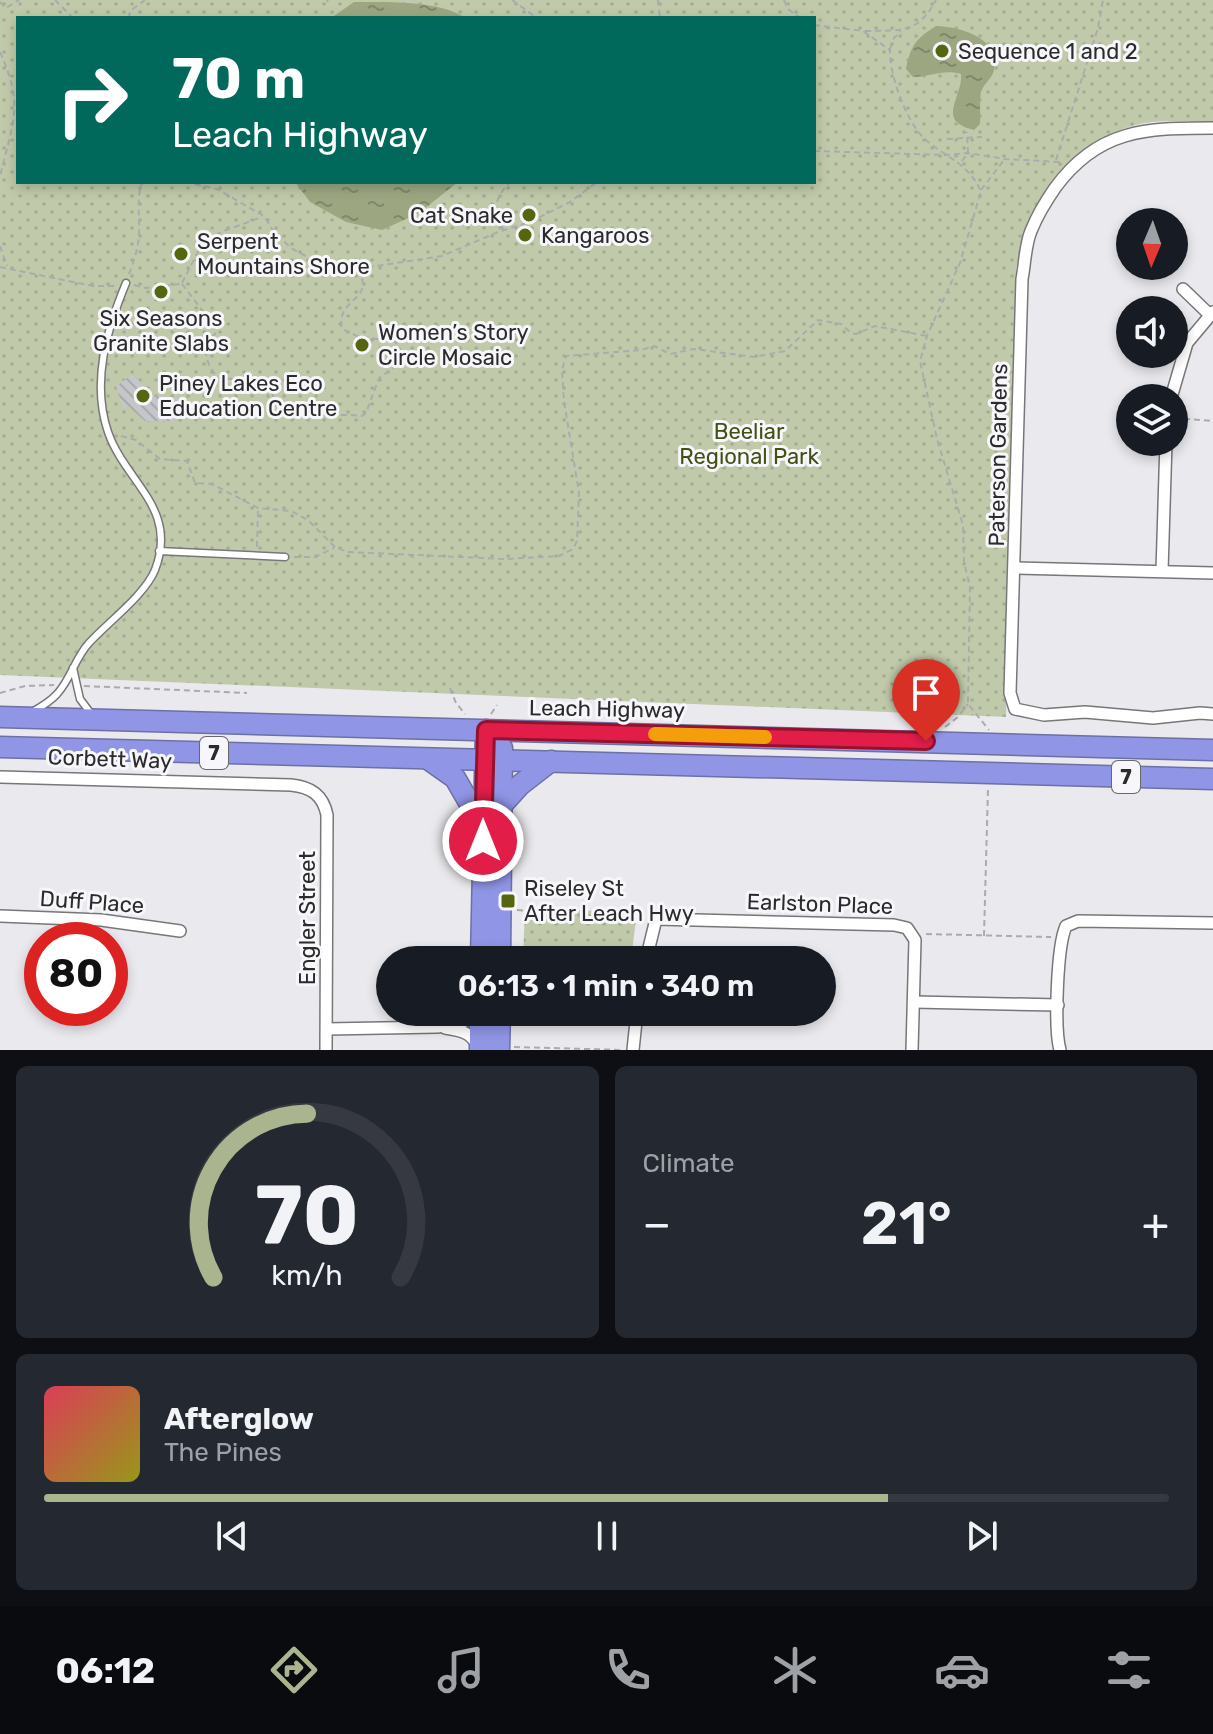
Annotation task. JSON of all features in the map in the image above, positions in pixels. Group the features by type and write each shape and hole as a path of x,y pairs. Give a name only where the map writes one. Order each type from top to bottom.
{"highway":[{"name":"Leach Highway","path":"0,717 487,726 1213,750"},
{"path":"482,946 492,811 493,760 487,726"},
{"path":"1038,774 1039,744"},
{"name":"7","path":"0,747 1213,779"},
{"path":"1117,748 1109,756 1112,764 1213,769"},
{"path":"428,759 455,778 470,804 492,811"},
{"path":"492,811 551,761"},
{"path":"492,811 499,946"},
{"path":"478,1026 479,1050"},
{"path":"501,1026 502,1048"}],"street":[{"name":"Paterson Gardens","path":"1213,128 1144,131 1114,139 1087,153 1071,167 1047,199 1030,232 1022,279 1010,693 1015,709 1044,715 1085,712 1153,718 1213,714"},
{"path":"1175,384 1187,343 1211,314 1183,289"},
{"path":"1162,571 1166,456"},
{"path":"1016,568 1213,573"},
{"name":"Corbett Way","path":"0,777 291,785 313,791"},
{"name":"Engler Street","path":"313,791 322,801 327,815 326,1050"},
{"name":"Duff Place","path":"0,916 101,920 180,931"},
{"path":"1060,1050 1060,938 1066,926 1078,921 1213,923"},
{"path":"649,946 654,924"},
{"name":"Earlston Place","path":"654,924 894,925 907,928 912,933 915,948 912,1050"},
{"path":"914,1002 1058,1005"},
{"path":"327,1029 446,1026"},
{"path":"633,1050 636,1026"},
{"path":"437,1027 463,1031 473,1038 479,1050"}],"lane":[{"path":"96,720 80,699 75,686 73,663 144,588 154,571 161,535 149,497 108,432 102,391 103,356 108,330 126,283"},
{"path":"159,551 285,557"},
{"path":"23,718 54,697 73,668"}],"path":[{"path":"0,2 6,8 19,0"},
{"path":"55,0 71,16"},
{"path":"129,16 130,11 145,0"},
{"path":"512,0 534,16"},
{"path":"784,0 788,9 797,16"},
{"path":"816,25 863,31 909,30 921,22 936,0"},
{"path":"1056,161 1098,28 1103,0"},
{"path":"902,30 894,38 890,50 893,81 919,133 961,163 981,191"},
{"path":"863,31 890,50"},
{"path":"0,52 15,92 11,138 0,177"},
{"path":"961,163 968,153 967,132"},
{"path":"947,139 982,137"},
{"path":"816,151 968,153 1005,159 1056,161 1071,167"},
{"path":"944,727 958,717 968,704 970,587 964,562 963,525 937,439 920,361 927,336 960,263 981,191 1005,159"},
{"path":"126,283 137,252 137,199 141,184"},
{"path":"194,184 217,189 264,216 274,232 291,248 311,259 357,269 442,256 530,222 570,202 594,184"},
{"path":"504,230 497,219 497,198 508,184"},
{"path":"182,284 202,244 221,232 264,216"},
{"path":"0,246 7,267"},
{"path":"0,267 93,286 115,287 126,283 146,288 182,284"},
{"path":"182,284 215,327 215,334 208,341 205,351 218,378 264,381 276,403 301,416 350,413 360,416 366,413 381,376 400,363 402,353 396,342 357,336 342,329 344,312 362,293 365,285 357,269"},
{"path":"108,432 136,440 160,459 187,461 195,483 212,484 258,508 285,509 301,515 335,547 366,554 506,559 559,556 573,549 577,541 579,493 565,411 562,370 563,361 570,354 596,354 654,346 670,354 689,349 754,357 785,351 818,320 841,324 856,334 875,326 927,336"},
{"path":"1188,419 1213,421"},
{"path":"256,555 258,508"},
{"path":"285,557 315,557 335,547"},
{"path":"0,693 25,686 63,685"},
{"path":"75,686 247,693"},
{"path":"450,688 459,709 487,726"},
{"path":"968,704 988,727"},
{"path":"984,936 988,783"},
{"path":"512,910 638,919 654,924"},
{"path":"912,933 1060,938"},
{"path":"502,1048 633,1050"}],"green space":[{"name":"Beeliar Regional Park","path":"0,0 1213,0 1213,122 1140,124 1125,128 1086,149 1069,162 1045,192 1022,248 1016,269 1006,717 0,675"},
{"path":"525,910 637,911 633,946 524,946"}],"water":[{"path":"354,2 398,2 441,8 462,16 334,16"},
{"path":"936,26 976,36 991,49 994,70 981,92 980,124 974,130 962,126 953,114 961,74 949,72 913,77 906,69 915,44"},
{"path":"296,184 455,184 419,213 382,230 346,222 310,202"}],"building":[{"name":"Piney Lakes Eco Education Centre","path":"133,374 153,395 178,398 185,404 180,415 173,421 145,421 128,406 123,408 116,386"}],"slow traffic":[{"path":"655,734 765,737"}],"place":[{"name":"Sequence 1 and 2","path":"942,51"},
{"name":"Cat Snake","path":"529,215"},
{"name":"Kangaroos","path":"525,235"},
{"name":"Serpent Mountains Shore","path":"181,254"},
{"name":"Six Seasons Granite Slabs","path":"161,292"},
{"name":"Women’s Story Circle Mosaic","path":"362,345"},
{"name":"Piney Lakes Eco Education Centre","path":"143,396"},
{"name":"Riseley St After Leach Hwy","path":"508,901"}],"route":[{"path":"483,841 486,730 926,741"}]}
